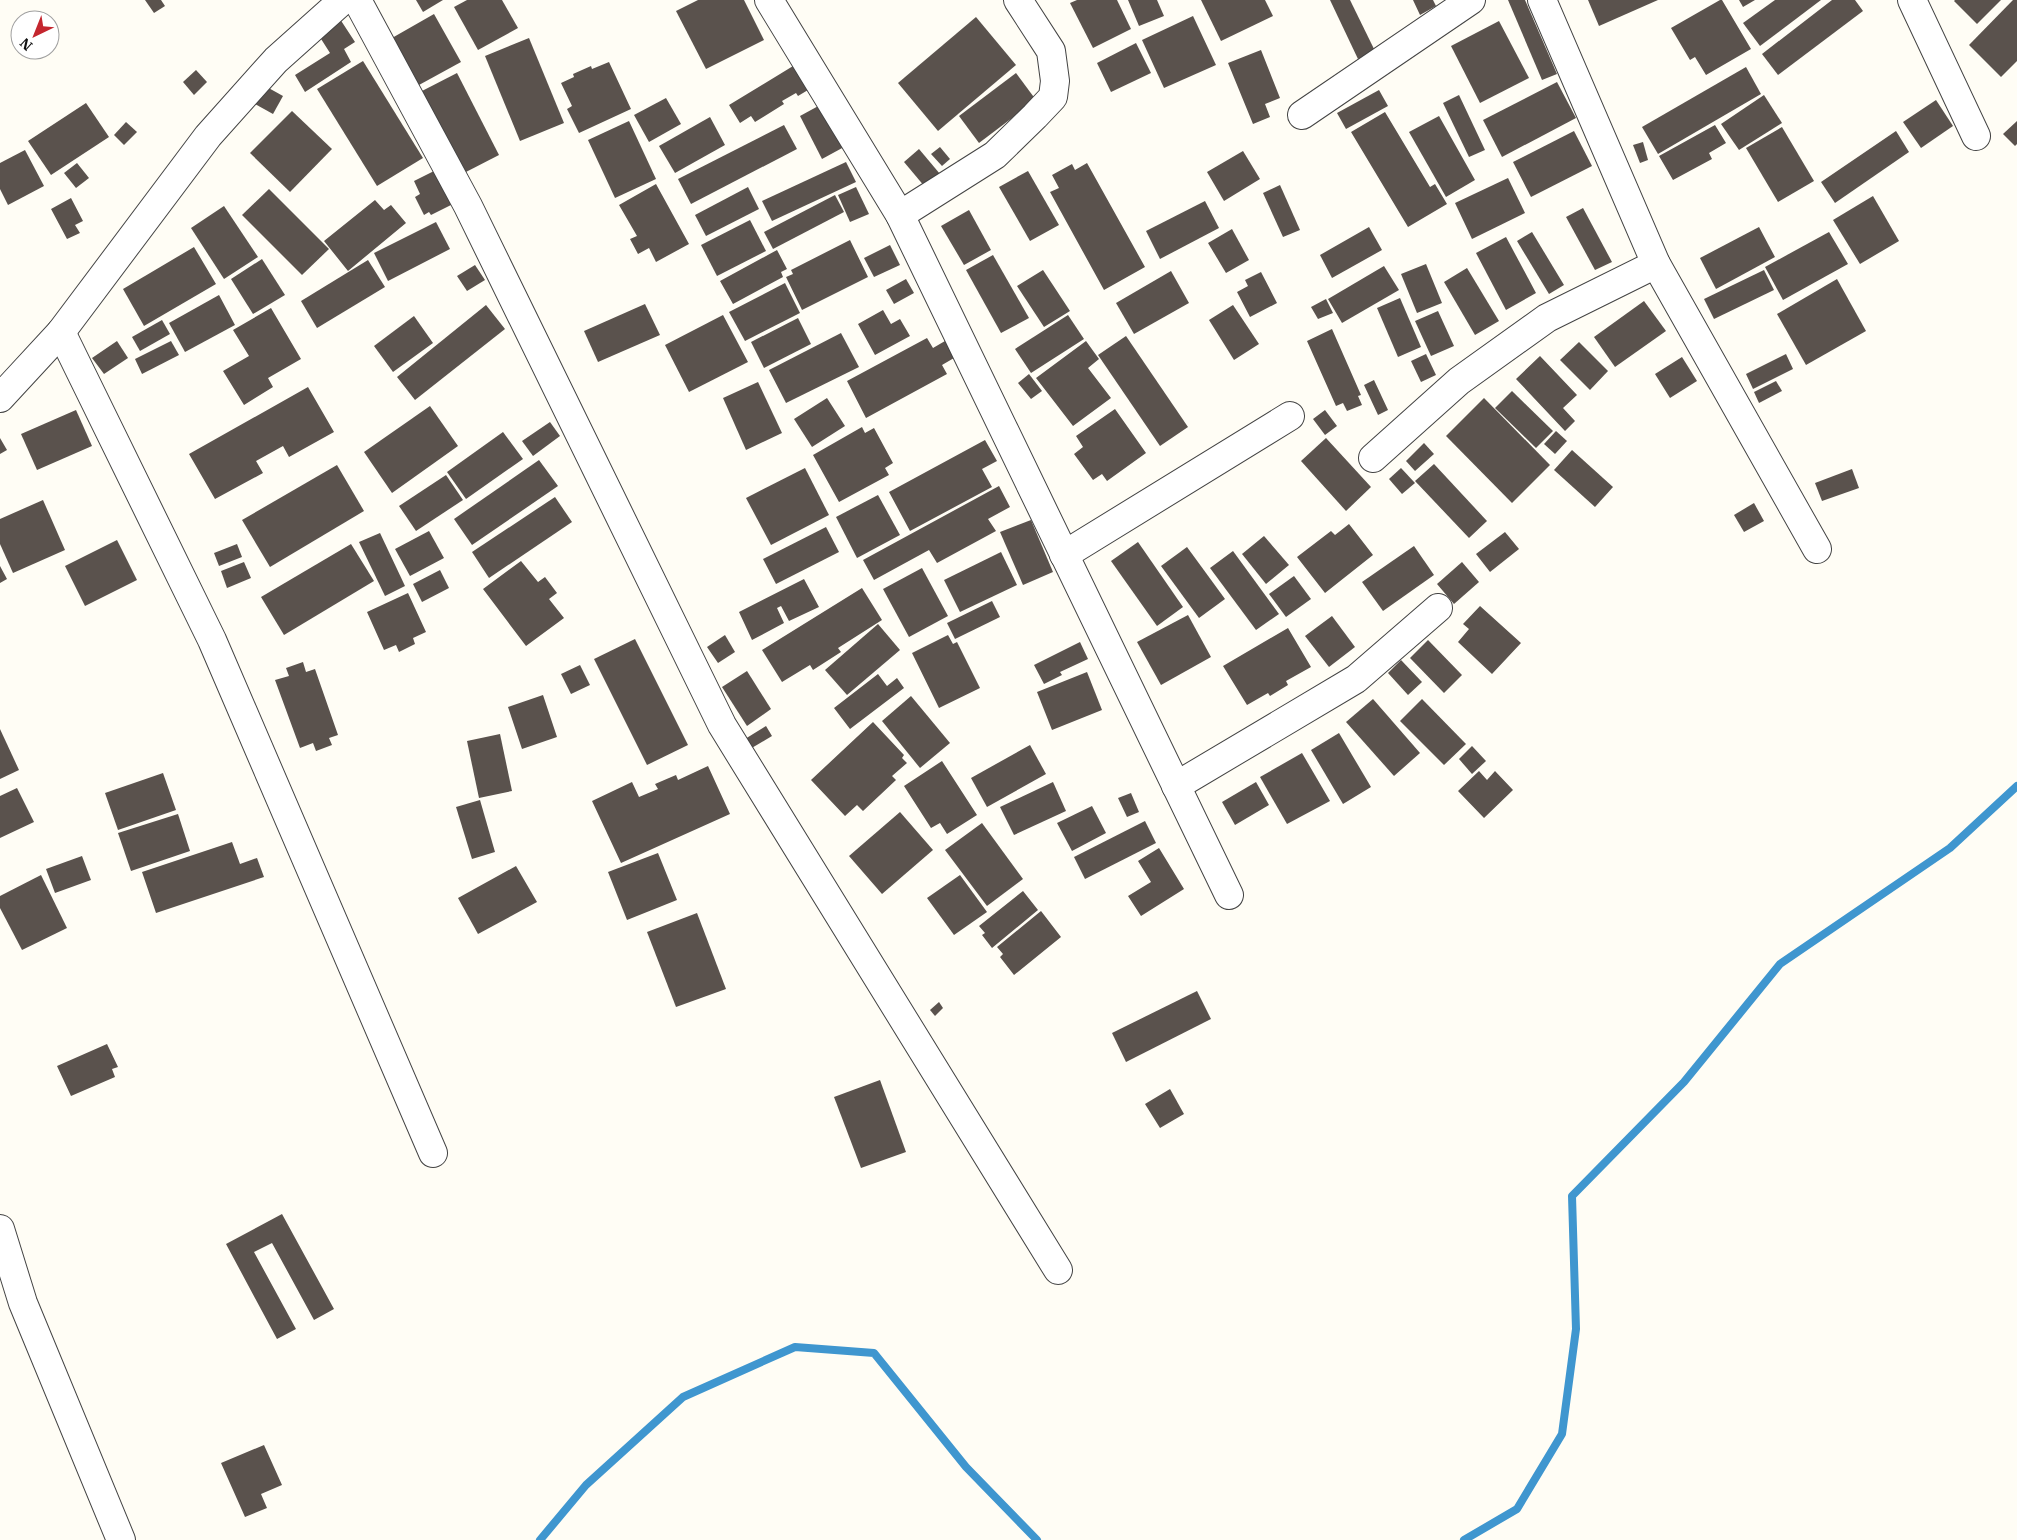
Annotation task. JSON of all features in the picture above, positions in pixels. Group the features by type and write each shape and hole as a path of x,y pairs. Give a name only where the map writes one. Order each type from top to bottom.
{"street":[{"path":"0,398 61,332 208,136 276,60 343,0"},
{"path":"357,0 468,206 722,725 1058,1270"},
{"path":"769,0 900,215 1228,895"},
{"path":"900,215 995,155 1053,97 1055,81 1051,51 1018,0"},
{"path":"1302,115 1471,0"},
{"path":"1542,0 1656,264 1818,549"},
{"path":"1912,0 1976,136"},
{"path":"1374,458 1460,381 1548,318 1656,264"},
{"path":"61,332 212,640 433,1153"},
{"path":"1064,555 1290,416"},
{"path":"1176,786 1356,679 1438,608"},
{"path":"0,1229 23,1303 121,1540"}],"building":[{"path":"145,0 161,0 165,6 154,13"},
{"path":"416,0 443,0 423,12"},
{"path":"467,0 502,0 518,28 478,50 454,7"},
{"path":"698,0 744,0 764,40 706,69 676,11"},
{"path":"1077,0 1117,0 1131,29 1093,48 1070,3"},
{"path":"1128,0 1157,0 1164,16 1139,26"},
{"path":"1201,0 1265,0 1273,16 1221,41"},
{"path":"1330,0 1350,0 1375,51 1358,59"},
{"path":"1413,0 1433,0 1436,6 1420,15"},
{"path":"1508,0 1525,0 1557,74 1542,80"},
{"path":"1588,0 1658,0 1599,26"},
{"path":"1722,0 1751,49 1706,75 1695,57 1690,60 1671,28"},
{"path":"1739,0 1755,0 1743,7"},
{"path":"1775,0 1821,0 1760,46 1743,23"},
{"path":"1832,0 1855,0 1863,11 1778,75 1762,54"},
{"path":"1955,0 2001,0 1977,24"},
{"path":"2013,0 2017,0 2017,61 2001,77 1969,45"},
{"path":"434,14 461,62 419,85 392,38"},
{"path":"338,16 355,42 344,49 351,62 305,92 295,75 330,53 316,31"},
{"path":"1193,16 1216,65 1164,88 1142,40"},
{"path":"976,17 1016,65 938,131 898,83"},
{"path":"1499,21 1529,78 1480,103 1451,46"},
{"path":"529,38 564,123 520,141 485,56"},
{"path":"1136,43 1151,73 1111,92 1097,63"},
{"path":"1261,50 1280,98 1265,104 1270,117 1253,124 1228,63"},
{"path":"363,61 423,158 377,186 317,89"},
{"path":"609,62 631,109 579,133 567,109 572,106 561,83 574,77 573,74 591,66 592,69"},
{"path":"798,63 813,87 798,96 796,93 782,101 784,104 755,122 751,116 740,123 729,105"},
{"path":"1746,67 1761,94 1658,154 1642,127"},
{"path":"196,70 207,82 194,95 183,82"},
{"path":"457,73 499,155 464,173 422,91"},
{"path":"1016,73 1036,100 979,143 959,116"},
{"path":"1557,82 1576,118 1502,157 1483,120"},
{"path":"265,86 283,96 273,114 255,104"},
{"path":"1379,90 1388,106 1346,129 1337,113"},
{"path":"1459,95 1485,150 1469,157 1443,103"},
{"path":"1764,95 1782,123 1739,150 1721,124"},
{"path":"666,98 681,124 649,142 634,115"},
{"path":"1936,100 1953,126 1921,148 1903,122"},
{"path":"86,103 109,137 51,175 28,141"},
{"path":"822,104 844,147 822,159 800,116"},
{"path":"292,111 332,149 290,192 250,153"},
{"path":"1385,112 1430,187 1435,184 1447,204 1408,227 1351,132"},
{"path":"1439,116 1475,180 1446,197 1409,132"},
{"path":"710,117 725,145 675,173 659,146"},
{"path":"629,121 656,179 615,198 588,140"},
{"path":"2017,121 2017,144 2015,146 2003,134"},
{"path":"126,122 137,132 124,145 114,135"},
{"path":"784,125 797,149 691,204 678,179"},
{"path":"1715,125 1726,143 1709,153 1712,159 1673,180 1659,156"},
{"path":"1782,127 1814,181 1778,202 1746,148"},
{"path":"1574,131 1592,166 1531,197 1513,162"},
{"path":"1896,131 1909,152 1835,203 1821,182"},
{"path":"1643,142 1648,160 1640,163 1633,145"},
{"path":"940,147 950,159 942,166 931,154"},
{"path":"919,149 940,174 925,187 904,162"},
{"path":"25,150 44,186 8,205 0,189 0,163"},
{"path":"1243,151 1260,179 1224,201 1207,172"},
{"path":"846,162 856,182 772,221 762,201"},
{"path":"77,163 89,178 76,188 64,173"},
{"path":"1087,163 1145,267 1104,290 1050,192 1059,188 1052,175 1072,164 1075,170"},
{"path":"438,169 455,203 431,215 429,212 424,215 415,197 420,194 414,181"},
{"path":"1028,171 1059,225 1030,241 999,187"},
{"path":"1508,178 1525,213 1472,239 1455,203"},
{"path":"656,184 689,244 656,262 649,248 638,254 630,239 637,236 619,205"},
{"path":"1280,185 1300,230 1283,237 1263,193"},
{"path":"748,187 759,209 706,236 695,215"},
{"path":"856,187 869,214 850,222 838,195"},
{"path":"269,189 329,249 302,275 242,215"},
{"path":"835,195 844,212 773,249 764,232"},
{"path":"1873,196 1899,241 1860,264 1833,220"},
{"path":"71,198 83,221 75,225 80,233 67,239 51,209"},
{"path":"375,200 384,210 391,205 406,223 348,271 324,241"},
{"path":"1205,201 1219,228 1160,259 1146,231"},
{"path":"224,206 258,257 224,279 191,228"},
{"path":"1583,208 1612,262 1595,270 1566,217"},
{"path":"969,210 991,250 964,265 941,226"},
{"path":"750,220 766,251 717,276 701,245"},
{"path":"436,222 450,249 388,281 374,253"},
{"path":"1369,227 1382,250 1332,278 1320,255"},
{"path":"1759,227 1775,257 1716,289 1700,258"},
{"path":"1232,229 1249,260 1226,273 1208,243"},
{"path":"1532,232 1564,285 1549,294 1517,241"},
{"path":"1829,232 1848,264 1783,300 1765,267"},
{"path":"1506,237 1536,293 1506,310 1476,253"},
{"path":"850,240 868,277 802,310 786,277 793,274 791,270"},
{"path":"890,245 900,265 874,277 864,258"},
{"path":"194,247 216,284 144,326 123,289"},
{"path":"777,250 787,269 781,272 783,277 733,304 720,281"},
{"path":"993,255 1029,318 1001,333 966,270"},
{"path":"262,259 285,295 253,314 231,279"},
{"path":"368,260 385,287 317,328 301,301"},
{"path":"1426,264 1442,303 1417,313 1401,274"},
{"path":"475,265 485,280 467,291 457,276"},
{"path":"1384,266 1399,290 1342,323 1328,299"},
{"path":"1467,268 1499,321 1475,335 1444,282"},
{"path":"1043,270 1070,311 1044,327 1017,286"},
{"path":"1764,270 1774,290 1714,319 1704,299"},
{"path":"1171,271 1189,303 1134,334 1116,303"},
{"path":"1261,272 1277,303 1250,317 1237,292 1248,286 1245,280"},
{"path":"906,279 914,293 894,304 886,290"},
{"path":"1837,279 1866,331 1806,365 1777,314"},
{"path":"785,283 800,313 745,341 729,312"},
{"path":"219,295 235,325 185,352 169,323"},
{"path":"1400,298 1421,347 1398,357 1377,308"},
{"path":"1326,299 1333,313 1318,319 1311,307"},
{"path":"1644,301 1666,331 1615,367 1594,337"},
{"path":"645,304 660,335 598,362 584,331"},
{"path":"486,305 505,329 415,400 397,377"},
{"path":"1233,305 1259,344 1234,360 1209,320"},
{"path":"271,308 301,359 268,378 273,387 244,405 223,371 249,356 233,330"},
{"path":"883,310 891,324 900,319 910,336 875,355 858,324"},
{"path":"1438,311 1454,346 1431,356 1415,321"},
{"path":"723,315 748,362 689,392 665,345"},
{"path":"1068,315 1084,339 1031,373 1015,349"},
{"path":"414,316 433,343 393,372 374,346"},
{"path":"798,318 811,344 764,368 751,342"},
{"path":"162,320 170,334 140,351 132,337"},
{"path":"1332,329 1361,395 1358,396 1362,405 1347,411 1343,403 1336,406 1307,341"},
{"path":"841,333 859,367 786,403 769,370"},
{"path":"1126,336 1188,427 1160,446 1098,355"},
{"path":"927,338 933,348 945,341 954,358 942,365 947,374 866,418 847,381"},
{"path":"117,341 128,358 104,374 92,358"},
{"path":"171,341 179,355 142,374 135,359"},
{"path":"1086,341 1099,359 1088,368 1111,398 1073,426 1036,378"},
{"path":"1579,342 1608,371 1590,390 1560,360"},
{"path":"1426,354 1436,375 1421,382 1411,361"},
{"path":"1786,354 1793,369 1753,389 1746,374"},
{"path":"1540,356 1577,395 1563,408 1575,421 1565,431 1516,379"},
{"path":"1682,357 1697,381 1670,398 1655,374"},
{"path":"1029,374 1042,391 1031,399 1018,383"},
{"path":"1374,380 1388,410 1378,415 1364,385"},
{"path":"1776,381 1782,391 1759,403 1754,392"},
{"path":"758,382 782,433 746,450 723,398"},
{"path":"308,387 334,432 289,457 283,446 256,461 263,473 215,499 189,454"},
{"path":"1512,391 1553,431 1536,448 1495,408"},
{"path":"827,398 845,426 812,447 794,419"},
{"path":"1484,398 1550,465 1512,503 1446,436"},
{"path":"430,406 458,446 392,493 364,452"},
{"path":"1115,409 1146,453 1107,481 1102,474 1093,480 1074,454 1083,447 1076,436"},
{"path":"76,410 92,446 37,470 21,434"},
{"path":"1325,410 1337,426 1325,435 1313,419"},
{"path":"550,422 560,436 533,456 522,441"},
{"path":"862,427 865,433 874,428 893,463 885,468 889,475 839,502 813,455"},
{"path":"1556,431 1567,441 1555,454 1544,444"},
{"path":"503,432 523,459 466,499 447,472"},
{"path":"0,438 7,450 0,454"},
{"path":"1326,438 1371,487 1346,511 1301,461"},
{"path":"985,440 997,461 982,469 992,487 910,531 889,492"},
{"path":"1424,443 1434,454 1415,471 1406,461"},
{"path":"1572,450 1613,487 1595,507 1554,470"},
{"path":"539,460 558,486 472,545 454,519"},
{"path":"1434,464 1487,521 1469,538 1415,481"},
{"path":"337,465 364,511 270,567 242,520"},
{"path":"805,468 829,515 771,545 746,498"},
{"path":"1401,468 1415,483 1402,494 1389,479"},
{"path":"1852,469 1859,488 1822,501 1815,483"},
{"path":"446,475 463,500 416,531 399,506"},
{"path":"999,486 1010,507 988,519 996,531 937,563 929,550 874,580 863,560"},
{"path":"878,495 900,535 857,558 836,517"},
{"path":"555,497 572,522 489,578 472,552"},
{"path":"43,500 65,550 13,573 0,544 0,519"},
{"path":"1754,503 1764,521 1744,532 1734,515"},
{"path":"1031,520 1053,572 1023,585 1000,532"},
{"path":"1349,524 1373,555 1325,593 1297,557 1331,531 1335,535"},
{"path":"826,527 839,552 776,584 763,559"},
{"path":"429,531 444,558 410,576 395,549"},
{"path":"1505,532 1519,549 1490,572 1476,554"},
{"path":"380,533 405,586 385,596 359,542"},
{"path":"1264,536 1289,565 1266,584 1242,554"},
{"path":"117,540 137,580 85,606 65,566"},
{"path":"1138,542 1183,607 1157,626 1111,561"},
{"path":"237,544 242,557 219,566 214,553"},
{"path":"351,544 374,581 284,635 261,597"},
{"path":"1414,546 1434,575 1383,611 1362,582"},
{"path":"1187,547 1225,599 1199,618 1161,566"},
{"path":"1233,551 1279,614 1256,630 1210,568"},
{"path":"1001,552 1017,585 960,612 944,580"},
{"path":"521,561 538,582 545,577 557,593 549,599 564,618 526,646 483,589"},
{"path":"244,562 251,578 227,588 221,571"},
{"path":"1462,562 1479,582 1454,604 1437,584"},
{"path":"0,566 7,579 0,583"},
{"path":"922,568 948,616 909,637 883,589"},
{"path":"440,570 449,588 422,602 413,584"},
{"path":"1294,576 1311,599 1286,617 1269,594"},
{"path":"804,579 819,607 789,621 781,606 777,608 784,623 752,640 739,612"},
{"path":"862,588 882,620 838,648 841,652 813,670 810,665 782,682 762,650"},
{"path":"408,593 426,632 413,638 415,644 399,652 396,645 384,650 367,612"},
{"path":"992,601 1000,617 955,639 947,623"},
{"path":"1480,606 1521,643 1492,674 1458,642 1469,629 1463,624"},
{"path":"1188,615 1211,657 1161,685 1137,642"},
{"path":"1332,616 1355,647 1329,667 1305,636"},
{"path":"878,624 900,650 847,695 825,670"},
{"path":"1288,628 1311,667 1286,681 1288,685 1270,696 1268,693 1247,705 1223,666"},
{"path":"725,635 735,652 718,663 707,647"},
{"path":"948,635 953,644 957,642 980,688 939,708 912,653"},
{"path":"635,639 688,745 647,765 594,659"},
{"path":"1428,640 1462,675 1444,693 1410,658"},
{"path":"1080,642 1088,659 1060,672 1062,675 1044,684 1034,665"},
{"path":"1401,660 1422,682 1408,695 1388,673"},
{"path":"303,662 306,672 315,669 338,735 329,738 332,745 316,751 313,743 300,748 275,680 289,676 286,668"},
{"path":"580,665 590,685 571,694 561,674"},
{"path":"747,671 771,709 747,726 722,687"},
{"path":"1087,672 1102,710 1052,730 1037,692"},
{"path":"878,674 887,686 897,678 904,688 850,729 834,708"},
{"path":"543,695 557,737 522,749 508,707"},
{"path":"911,696 950,743 920,768 882,721"},
{"path":"1373,699 1420,753 1394,776 1346,722"},
{"path":"1422,699 1466,744 1444,765 1400,721"},
{"path":"873,722 904,755 902,758 907,763 892,776 896,780 863,811 857,805 845,816 811,780"},
{"path":"766,726 772,736 750,749 745,739"},
{"path":"0,729 19,770 0,779"},
{"path":"1339,733 1371,787 1343,804 1311,750"},
{"path":"500,734 512,791 479,798 467,741"},
{"path":"1030,745 1046,774 987,807 971,778"},
{"path":"1472,746 1486,761 1472,774 1459,759"},
{"path":"1302,753 1330,801 1287,824 1260,777"},
{"path":"942,761 977,815 947,834 940,823 931,828 904,786"},
{"path":"708,766 730,814 621,863 592,801 632,782 639,797 658,789 655,784 676,775 678,780"},
{"path":"1479,771 1487,780 1495,771 1513,790 1484,818 1458,791"},
{"path":"163,773 176,810 118,830 105,793"},
{"path":"1053,782 1066,811 1014,835 1000,807"},
{"path":"1256,782 1269,805 1235,825 1222,802"},
{"path":"17,788 34,822 0,838 0,796"},
{"path":"1131,793 1139,812 1127,817 1118,798"},
{"path":"480,800 495,852 472,859 456,807"},
{"path":"1092,806 1106,833 1072,851 1057,823"},
{"path":"900,812 933,850 882,894 849,856"},
{"path":"178,814 190,851 131,871 118,833"},
{"path":"1145,821 1156,843 1085,879 1074,857"},
{"path":"982,823 1023,879 987,906 945,850"},
{"path":"232,842 240,864 257,858 264,877 156,913 142,872"},
{"path":"1159,848 1184,889 1141,916 1128,896 1151,882 1138,861"},
{"path":"658,853 677,900 627,920 608,872"},
{"path":"82,856 91,880 55,893 46,869"},
{"path":"516,866 537,902 478,934 458,898"},
{"path":"41,875 67,928 22,950 0,908 0,896"},
{"path":"960,875 987,912 954,935 927,898"},
{"path":"1023,891 1038,910 992,948 982,935 985,933 979,926"},
{"path":"1041,911 1061,937 1014,975 1000,957 1003,954 997,947"},
{"path":"697,913 726,989 676,1007 647,932"},
{"path":"1197,991 1211,1019 1126,1062 1112,1033"},
{"path":"939,1002 943,1008 935,1016 930,1010"},
{"path":"107,1044 118,1067 112,1069 115,1077 71,1096 57,1066"},
{"path":"880,1080 906,1152 861,1168 834,1097"},
{"path":"1170,1089 1184,1114 1160,1128 1145,1104"},
{"path":"282,1214 334,1309 314,1320 272,1243 254,1252 296,1329 277,1339 226,1244"},
{"path":"264,1445 282,1485 261,1494 267,1508 245,1517 221,1463"}],"waterway":[{"path":"1464,1540 1517,1509 1562,1434 1576,1329 1572,1196 1684,1082 1780,964 1950,848 2017,786"},
{"path":"540,1540 586,1485 683,1397 795,1347 874,1353 966,1467 1037,1540"}]}
